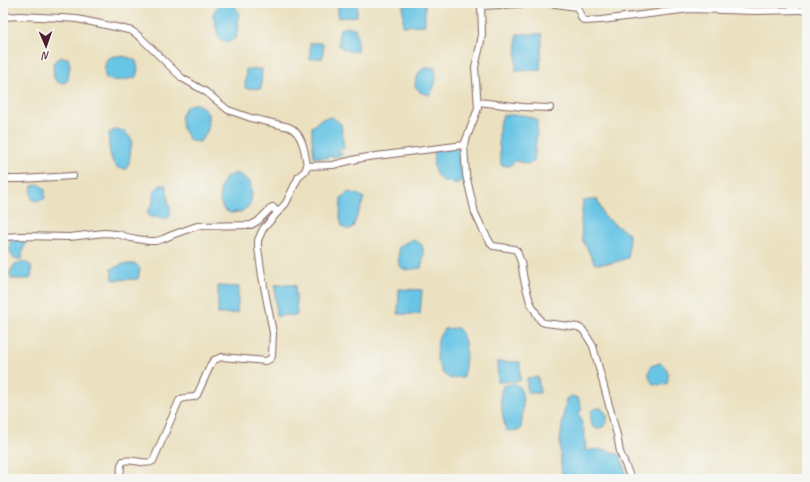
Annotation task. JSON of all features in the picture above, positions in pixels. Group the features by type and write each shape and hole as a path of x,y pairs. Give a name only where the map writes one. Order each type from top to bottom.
{"street":[{"path":"538,3 481,4 482,34 475,67 478,102 477,111 464,145 466,174 475,213 493,246 514,249 517,251 530,302 540,320 545,323 578,327 583,330 593,346 617,435 620,452 631,479"},
{"path":"548,3 577,7 582,19 585,20 601,20 690,9 755,11 795,10 807,8"},
{"path":"3,17 19,16 77,19 132,31 182,78 206,92 228,110 294,129 300,137 307,166 305,172 299,176 286,204 263,229 258,240 262,276 273,333 272,356 266,361 222,357 214,360 197,394 192,398 184,398 179,401 154,461 150,463 128,460 123,461 121,465 120,479"},
{"path":"478,102 523,107 550,108"},
{"path":"307,166 333,165 357,158 464,145"},
{"path":"3,179 73,176"},
{"path":"3,238 22,236 70,237 117,234 146,241 156,241 197,226 251,225 258,221 272,207 277,213"}],"water":[{"path":"227,3 234,5 239,13 236,38 228,43 219,39 213,14 219,4"},
{"path":"338,4 357,5 357,16 338,18"},
{"path":"425,4 425,25 403,26 403,5"},
{"path":"348,27 355,28 357,37 357,52 343,49 340,46 338,40 340,29"},
{"path":"517,34 542,34 540,70 516,71"},
{"path":"310,43 323,43 323,58 310,59"},
{"path":"113,56 130,58 136,61 138,69 136,77 121,80 106,79 106,62 107,59"},
{"path":"60,57 68,58 70,65 68,80 64,83 57,82 54,78 53,63"},
{"path":"427,67 435,68 436,72 436,82 430,95 420,92 415,86 416,79 420,71"},
{"path":"246,69 262,69 261,89 245,88"},
{"path":"197,104 204,108 208,114 208,130 200,142 190,141 181,122 182,114 185,109 187,106"},
{"path":"503,115 525,115 537,120 534,162 528,164 516,161 509,166 501,165 499,126"},
{"path":"332,117 341,124 344,149 338,150 338,152 343,154 340,156 329,156 328,158 314,157 312,127 321,119"},
{"path":"116,129 124,131 132,139 129,163 126,169 118,168 112,161 109,146 109,133"},
{"path":"456,148 461,150 463,157 465,180 458,183 447,182 442,180 436,174 434,169 434,150"},
{"path":"237,173 250,182 252,194 250,205 241,212 230,213 223,209 220,200 220,189 226,177"},
{"path":"39,184 45,189 45,198 38,201 32,199 31,192 32,186"},
{"path":"160,185 166,185 168,195 170,216 166,220 160,217 150,217 147,212 153,203 153,193"},
{"path":"348,192 357,194 364,198 353,227 348,230 342,226 340,218 341,198"},
{"path":"597,199 604,216 618,227 629,233 628,258 612,263 595,264 582,239 581,220 583,201"},
{"path":"19,238 24,240 26,244 23,249 22,259 14,259 11,255 10,243 11,240"},
{"path":"412,239 422,245 424,254 421,268 406,270 399,266 398,247"},
{"path":"23,262 31,265 32,272 30,279 11,279 10,272 14,265"},
{"path":"123,264 136,264 140,269 138,279 113,280 111,269"},
{"path":"275,285 295,285 297,315 276,316"},
{"path":"218,286 239,287 237,313 218,314"},
{"path":"399,289 422,290 420,314 398,314"},
{"path":"458,328 465,343 465,369 463,378 458,377 451,379 443,374 437,360 438,339 444,329"},
{"path":"497,362 520,362 520,381 498,382"},
{"path":"660,363 667,369 668,372 667,384 653,384 649,377 650,368 651,366"},
{"path":"538,377 540,393 527,393 527,378"},
{"path":"515,383 518,385 522,395 523,404 521,428 520,430 510,431 506,430 505,427 501,406 501,395 503,386"},
{"path":"572,396 578,398 582,409 579,413 584,431 586,451 603,450 611,451 620,455 624,465 625,479 563,479 560,456 560,438 566,399"},
{"path":"601,408 607,415 607,423 603,427 597,429 592,426 591,411"}]}
